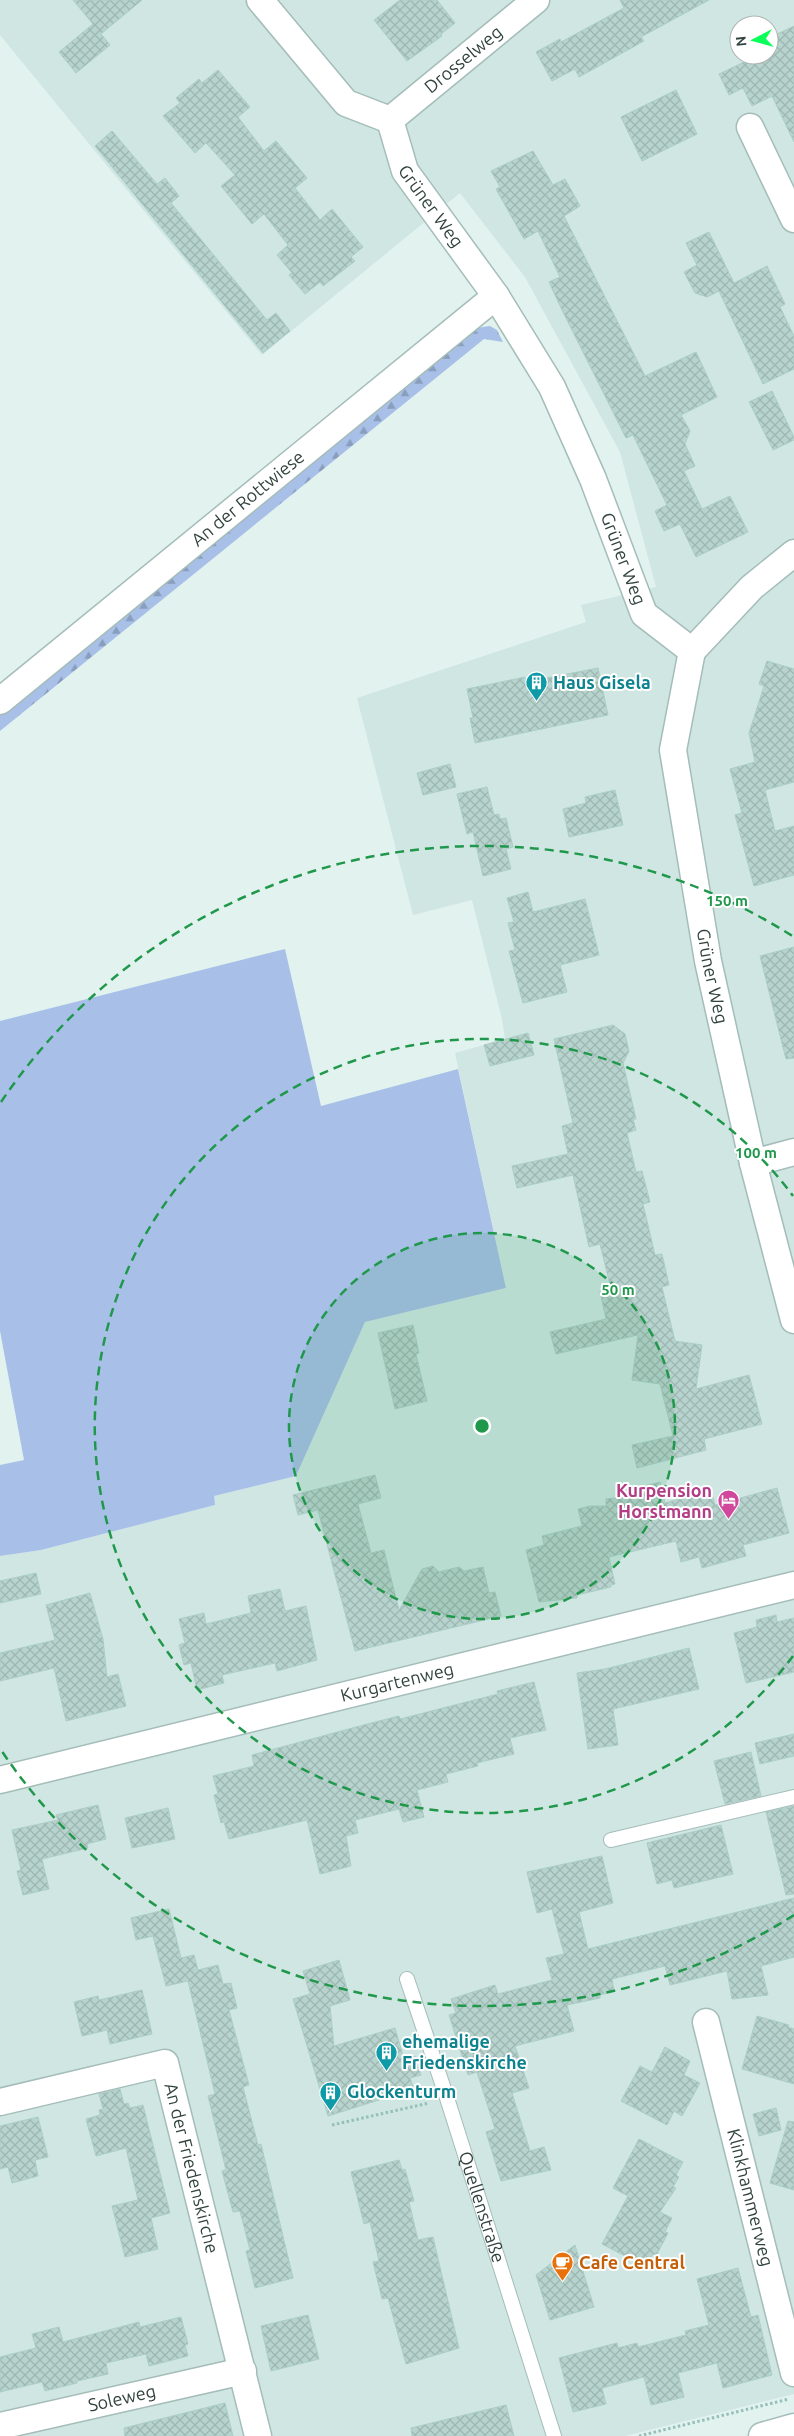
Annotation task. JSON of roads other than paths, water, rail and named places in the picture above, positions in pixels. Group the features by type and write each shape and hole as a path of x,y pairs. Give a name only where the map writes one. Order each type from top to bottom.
{"street":[{"path":"260,0 346,103 390,120"},
{"name":"Drosselweg","path":"390,120 536,0"},
{"name":"Grüner Weg","path":"390,120 405,171 496,296 552,387 593,479 644,614 692,651 673,750 708,961 753,1163 794,1320"},
{"path":"750,127 794,219"},
{"name":"An der Rottwiese","path":"0,700 496,296"},
{"path":"692,651 752,587 794,553"},
{"path":"753,1163 794,1152"},
{"name":"Kurgartenweg","path":"0,1780 794,1585"},
{"name":"Klinkhammerweg","path":"706,2022 794,2373"},
{"name":"An der Friedenskirche","path":"0,2102 164,2063 258,2436"},
{"name":"Soleweg","path":"0,2426 243,2371"},
{"path":"762,2436 794,2428"}],"lane":[{"path":"611,1840 794,1796"},
{"name":"Quellenstraße","path":"407,1979 447,2098 554,2436"}],"place":[{"name":"Haus Gisela","path":"537,702"},
{"name":"Kurpension Horstmann","path":"728,1520"},
{"name":"ehemalige Friedenskirche","path":"386,2071"},
{"name":"Glockenturm","path":"331,2111"},
{"name":"Cafe Central","path":"563,2282"}]}
